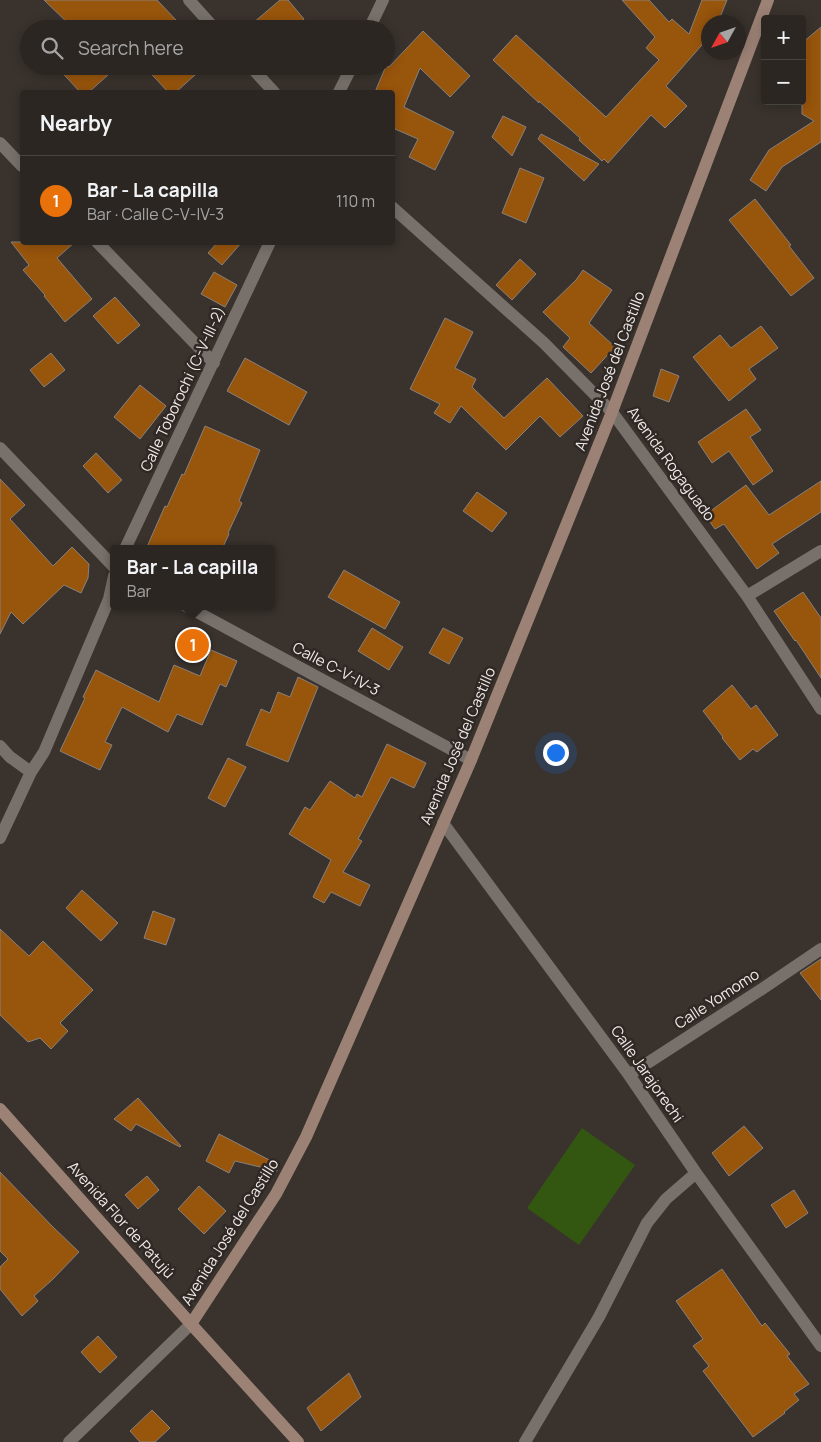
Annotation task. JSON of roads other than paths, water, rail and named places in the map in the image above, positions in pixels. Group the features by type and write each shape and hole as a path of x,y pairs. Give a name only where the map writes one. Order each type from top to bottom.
{"main road":[{"name":"Avenida José del Castillo","path":"191,1324 276,1194 306,1137 471,760 612,412 768,0"},
{"name":"Avenida Flor de Patujú","path":"0,1109 298,1442"}],"street":[{"path":"188,0 207,20"},
{"path":"373,20 383,0"},
{"path":"258,75 272,90"},
{"path":"341,90 348,75"},
{"path":"0,143 20,164"},
{"name":"Avenida Rogaguado","path":"395,210 544,343 612,412 747,596 821,709"},
{"path":"99,245 214,363"},
{"name":"Calle Toborochi (C-V-III-2)","path":"127,545 269,245"},
{"path":"0,448 110,563"},
{"path":"747,596 821,551"},
{"path":"0,838 31,772 44,752 110,594"},
{"name":"Calle C-V-IV-3","path":"193,610 471,760"},
{"path":"0,746 10,757 31,772"},
{"name":"Calle Jarajorechi","path":"443,823 629,1075 696,1173 821,1346"},
{"name":"Calle Yomomo","path":"629,1075 821,949"},
{"path":"525,1442 599,1317 647,1223 666,1199 696,1173"},
{"name":"Avenida José del Castillo","path":"69,1442 191,1324"}],"place":[{"name":"Bar - La capilla","path":"193,645"}]}
